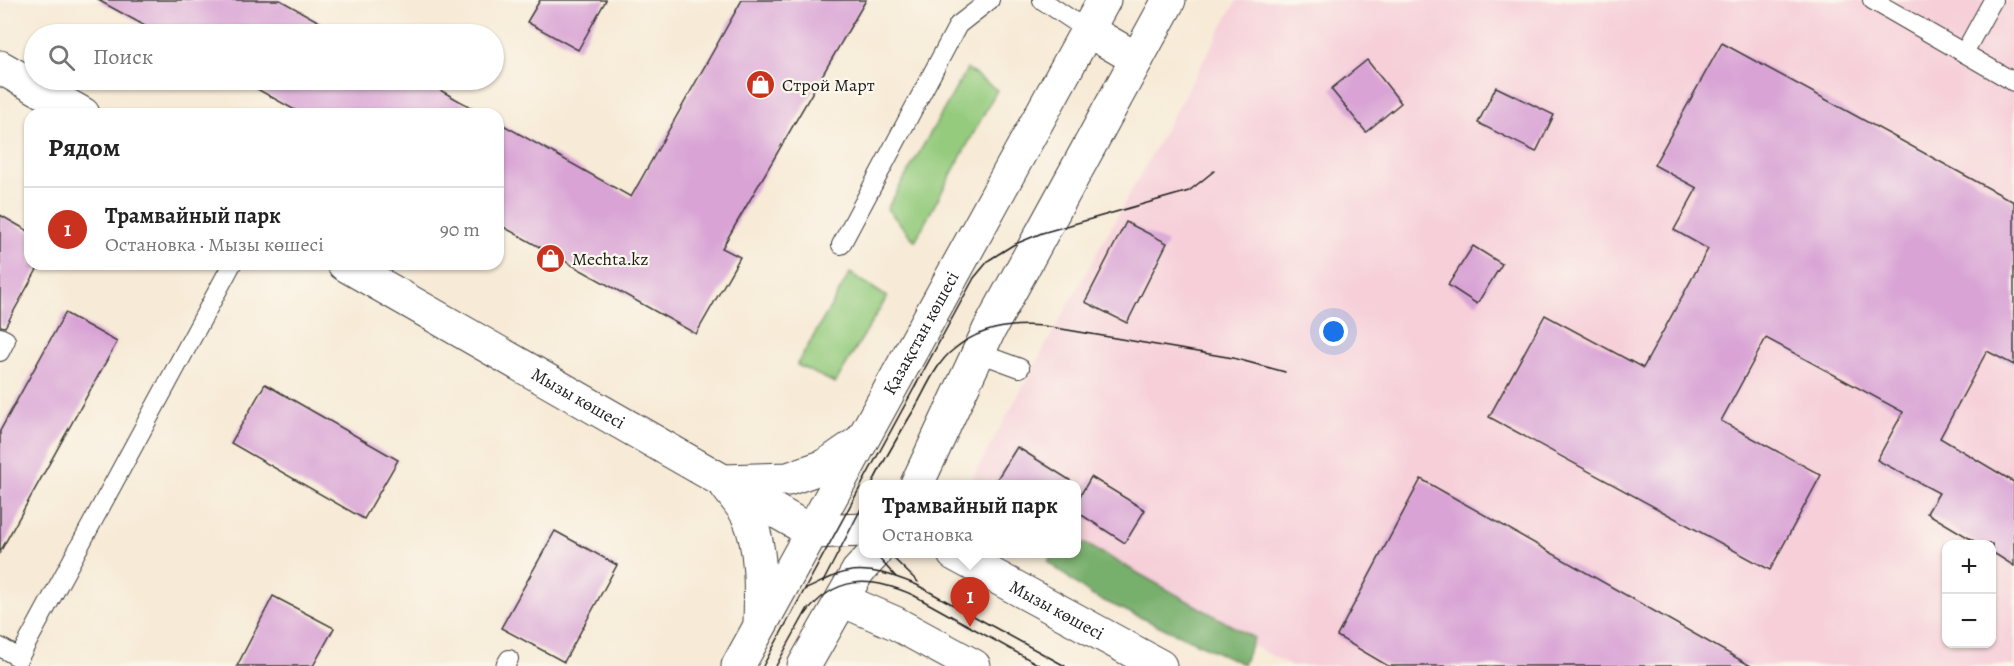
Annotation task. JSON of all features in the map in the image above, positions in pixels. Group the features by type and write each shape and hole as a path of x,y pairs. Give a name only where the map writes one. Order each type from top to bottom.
{"main road":[{"name":"Қазақстан көшесі","path":"738,666 1104,0"},
{"path":"919,480 989,330 1169,0"},
{"path":"1087,30 1137,59"},
{"path":"0,67 24,81"},
{"path":"41,90 72,108"},
{"name":"Мызы көшесі","path":"355,270 812,532"},
{"path":"724,481 788,479 825,466 862,440"},
{"path":"724,481 748,516 758,553 761,585 760,625"},
{"path":"812,532 859,530"},
{"path":"804,666 858,571 870,558"},
{"name":"Мызы көшесі","path":"961,558 1160,666"},
{"path":"842,600 895,622 974,666"}],"lane":[{"path":"841,245 958,25 990,0"},
{"path":"1042,0 1087,30"},
{"path":"1872,0 2014,81"},
{"path":"1964,53 1993,0"},
{"path":"0,647 19,658 229,270"},
{"path":"0,337 6,340 0,352"},
{"path":"979,353 1020,368"}],"shaded area":[{"path":"1237,0 2014,0 2014,666 1291,666 1081,554 1081,480 971,480"}],"green space":[{"path":"967,69 997,90 915,241 887,209"},
{"path":"850,273 887,297 835,383 797,365"},
{"path":"1081,541 1254,638 1243,664 1091,595 1048,562 1050,558 1081,558"}],"building":[{"path":"98,0 280,0 323,24 142,24"},
{"path":"540,0 606,0 578,50 527,22"},
{"path":"742,0 866,0 722,248 740,257 696,334 504,227 504,125 631,197"},
{"path":"1722,43 2014,202 2014,365 1987,351 1940,438 2014,482 2014,566 1996,555 1996,540 1972,540 1927,513 1939,493 1877,460 1903,412 1766,338 1721,421 1821,475 1770,570 1489,417 1545,315 1643,368 1708,249 1674,230 1697,188 1654,165"},
{"path":"1367,60 1401,103 1366,132 1331,89"},
{"path":"1496,87 1554,115 1536,152 1478,123"},
{"path":"259,90 440,90 472,108 291,108"},
{"path":"0,215 24,229 24,270 37,270 5,327 0,326"},
{"path":"1126,222 1167,243 1127,323 1085,302"},
{"path":"1473,246 1502,264 1477,304 1448,285"},
{"path":"65,313 117,342 0,552 0,431"},
{"path":"265,384 398,460 364,519 231,443"},
{"path":"1017,447 1070,480 996,480"},
{"path":"1091,477 1145,510 1125,543 1081,515 1081,494"},
{"path":"1421,479 1751,666 1388,666 1337,636"},
{"path":"555,531 617,565 564,662 501,628"},
{"path":"273,596 334,628 313,666 237,666"}],"tram line":[{"path":"864,480 974,278 989,260 1013,245 1042,233 1189,191 1214,171"},
{"path":"874,480 941,362 963,343 984,332 1008,326 1044,326 1233,358 1285,372"},
{"path":"763,666 859,489"},
{"path":"823,582 859,513"},
{"path":"879,558 896,577"},
{"path":"893,558 918,582"},
{"path":"806,589 846,572 865,571 891,576 917,585 1065,666"},
{"path":"805,615 828,592 841,586 868,582 882,584 913,595 1041,666"},
{"path":"776,666 808,608"}],"place":[{"name":"Строй Март","path":"761,85"},
{"name":"Mechta.kz","path":"551,259"},
{"name":"Трамвайный парк","path":"970,627"}]}
